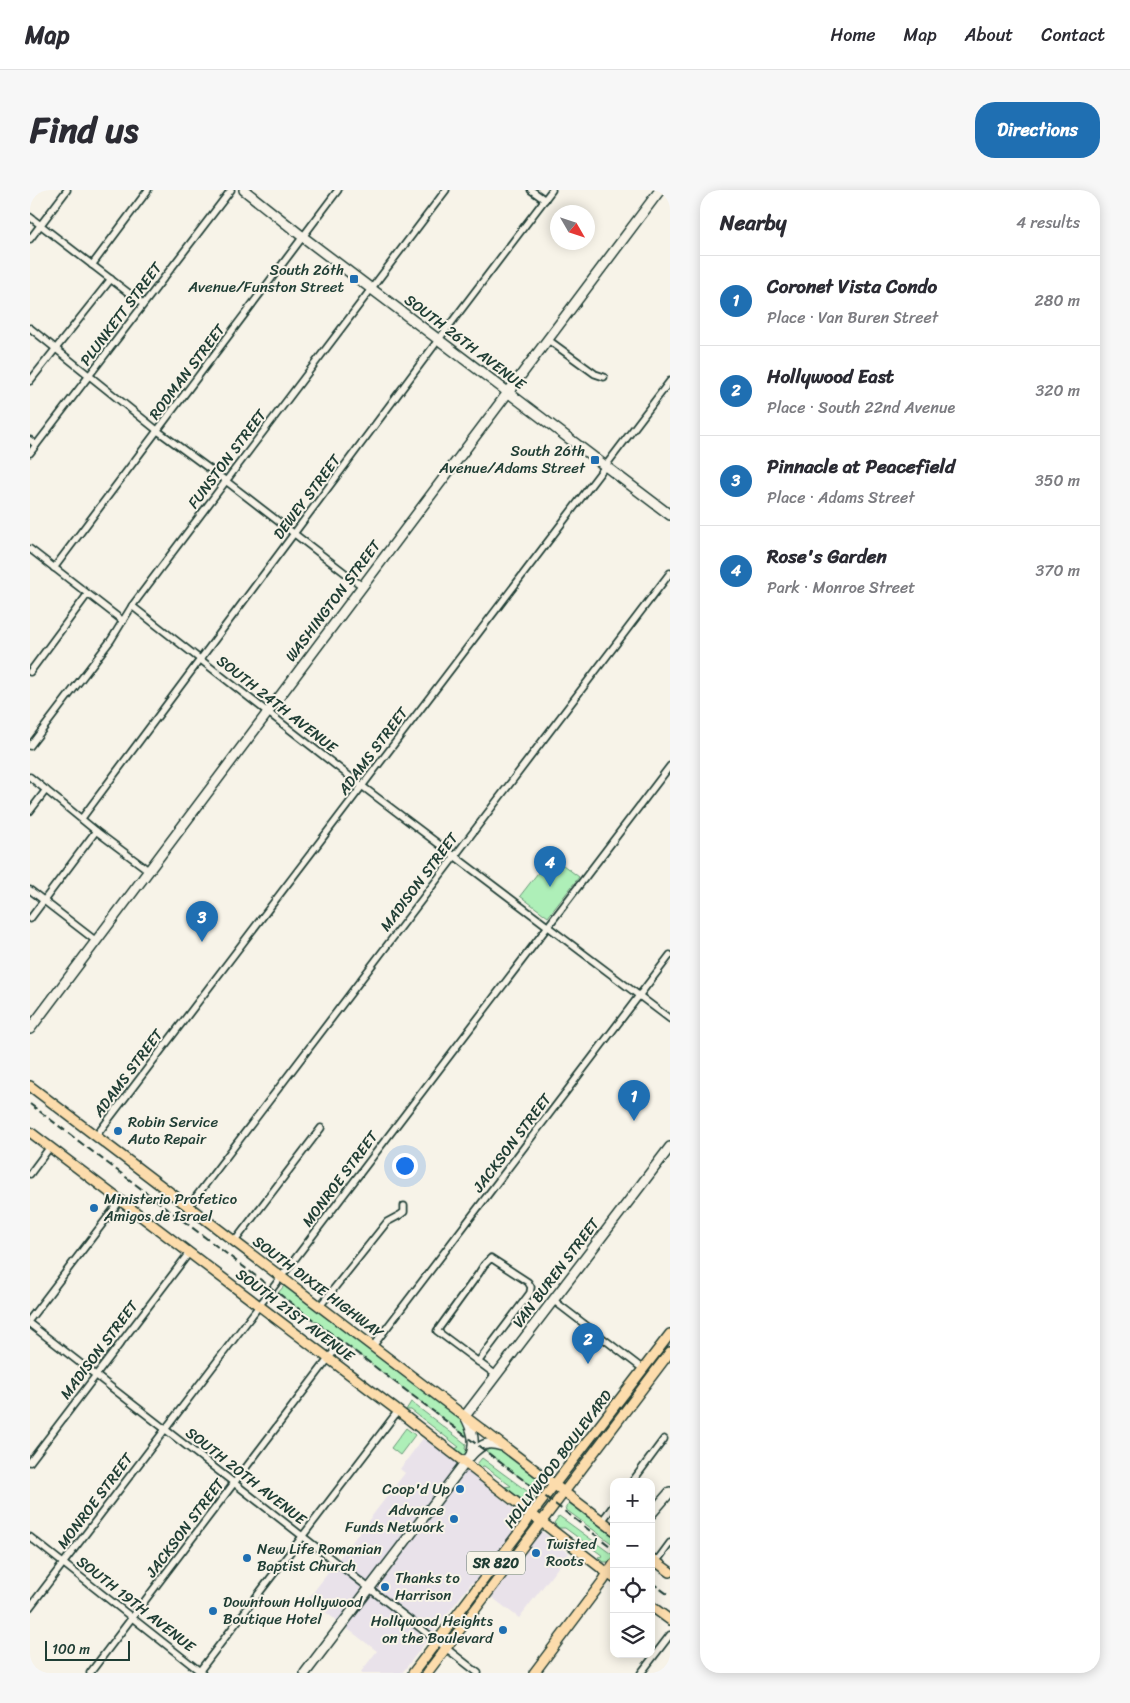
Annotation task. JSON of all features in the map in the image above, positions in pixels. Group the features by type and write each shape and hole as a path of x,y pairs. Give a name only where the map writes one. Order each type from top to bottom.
{"main road":[{"name":"SOUTH DIXIE HIGHWAY","path":"30,1086 610,1527"},
{"name":"SOUTH 21ST AVENUE","path":"30,1132 189,1253 260,1305 332,1354 398,1410 468,1459 531,1515 610,1575"},
{"name":"HOLLYWOOD BOULEVARD","path":"427,1673 541,1523 559,1488 592,1437 670,1334"},
{"name":"HOLLYWOOD BOULEVARD","path":"413,1673 531,1515 559,1488 602,1441 670,1352"},
{"path":"592,1437 602,1441"},
{"path":"655,1561 670,1572"},
{"path":"534,1673 610,1577"},
{"path":"655,1609 670,1620"}],"street":[{"path":"30,239 67,190"},
{"path":"92,265 148,190"},
{"name":"PLUNKETT STREET","path":"30,453 91,376 143,304 231,190"},
{"name":"SOUTH 26TH AVENUE","path":"244,190 303,237 670,515"},
{"name":"RODMAN STREET","path":"54,568 338,190"},
{"name":"FUNSTON STREET","path":"30,746 110,640 132,606 446,190"},
{"path":"531,190 545,200"},
{"name":"DEWEY STREET","path":"82,818 552,190"},
{"name":"WASHINGTON STREET","path":"30,1029 660,190"},
{"path":"30,217 143,304"},
{"path":"30,381 110,279"},
{"path":"30,328 158,431 362,586"},
{"path":"548,339 595,374 604,377"},
{"name":"ADAMS STREET","path":"96,1136 670,381"},
{"path":"30,440 36,445"},
{"path":"30,549 122,622"},
{"name":"MADISON STREET","path":"189,1206 670,573"},
{"path":"31,668 87,595"},
{"name":"SOUTH 24TH AVENUE","path":"132,606 362,786 670,1018"},
{"name":"MONROE STREET","path":"30,1607 670,766"},
{"path":"30,777 96,831 148,870"},
{"path":"30,811 46,790"},
{"path":"30,919 96,831"},
{"path":"30,890 96,941"},
{"name":"JACKSON STREET","path":"373,1346 670,955"},
{"path":"235,1241 321,1128"},
{"path":"30,1174 50,1147"},
{"name":"VAN BUREN STREET","path":"465,1416 670,1147"},
{"path":"30,1319 120,1201"},
{"path":"320,1306 387,1222 404,1212 404,1206"},
{"name":"MADISON STREET","path":"30,1462 189,1253"},
{"path":"478,1362 530,1293 531,1287 528,1282 491,1258 437,1331 478,1362 496,1375"},
{"path":"552,1300 643,1369"},
{"name":"SOUTH 20TH AVENUE","path":"30,1324 478,1673"},
{"name":"JACKSON STREET","path":"90,1673 332,1354"},
{"path":"200,1672 398,1410"},
{"path":"465,1416 473,1434 474,1447 468,1459"},
{"path":"635,1478 664,1439"},
{"path":"305,1673 479,1446 491,1443 507,1448"},
{"path":"655,1509 670,1492"},
{"path":"602,1521 610,1510"},
{"name":"SOUTH 19TH AVENUE","path":"30,1537 200,1672"},
{"path":"655,1559 670,1543"},
{"path":"641,1673 670,1635"}],"shaded area":[{"path":"424,1437 569,1553 519,1618 472,1582 402,1673 360,1673 377,1651 308,1599 405,1473 400,1469"}],"green space":[{"path":"551,856 579,877 548,917 520,896"},
{"path":"284,1286 466,1421 470,1439 278,1293"},
{"path":"411,1402 466,1444 465,1449 469,1452 465,1456 455,1449 459,1447 411,1410 406,1410"},
{"path":"406,1428 415,1435 400,1455 391,1448"},
{"path":"495,1446 544,1484 539,1492 486,1451"},
{"path":"482,1458 535,1497 529,1505 505,1487 511,1486 484,1466 480,1467 477,1464"},
{"path":"569,1503 610,1534 610,1542 565,1509"},
{"path":"559,1516 610,1553 610,1562 604,1562 598,1557 603,1556 565,1528 559,1528 554,1523"}],"railway":[{"path":"30,1104 610,1546"},
{"path":"655,1585 670,1596"}],"place":[{"name":"South 26th Avenue/Funston Street","path":"354,279"},
{"name":"South 26th Avenue/Adams Street","path":"595,460"},
{"name":"Rose's Garden","path":"550,887"},
{"name":"Pinnacle at Peacefield","path":"202,942"},
{"name":"Coronet Vista Condo","path":"634,1121"},
{"name":"Robin Service Auto Repair","path":"118,1131"},
{"name":"Ministerio Profetico Amigos de Israel","path":"94,1208"},
{"name":"Hollywood East","path":"588,1364"},
{"name":"Coop'd Up","path":"460,1489"},
{"name":"Advance Funds Network","path":"454,1519"},
{"name":"Twisted Roots","path":"536,1553"},
{"name":"New Life Romanian Baptist Church","path":"247,1558"},
{"name":"Thanks to Harrison","path":"385,1587"},
{"name":"Downtown Hollywood Boutique Hotel","path":"213,1611"},
{"name":"Hollywood Heights on the Boulevard","path":"503,1630"}]}
